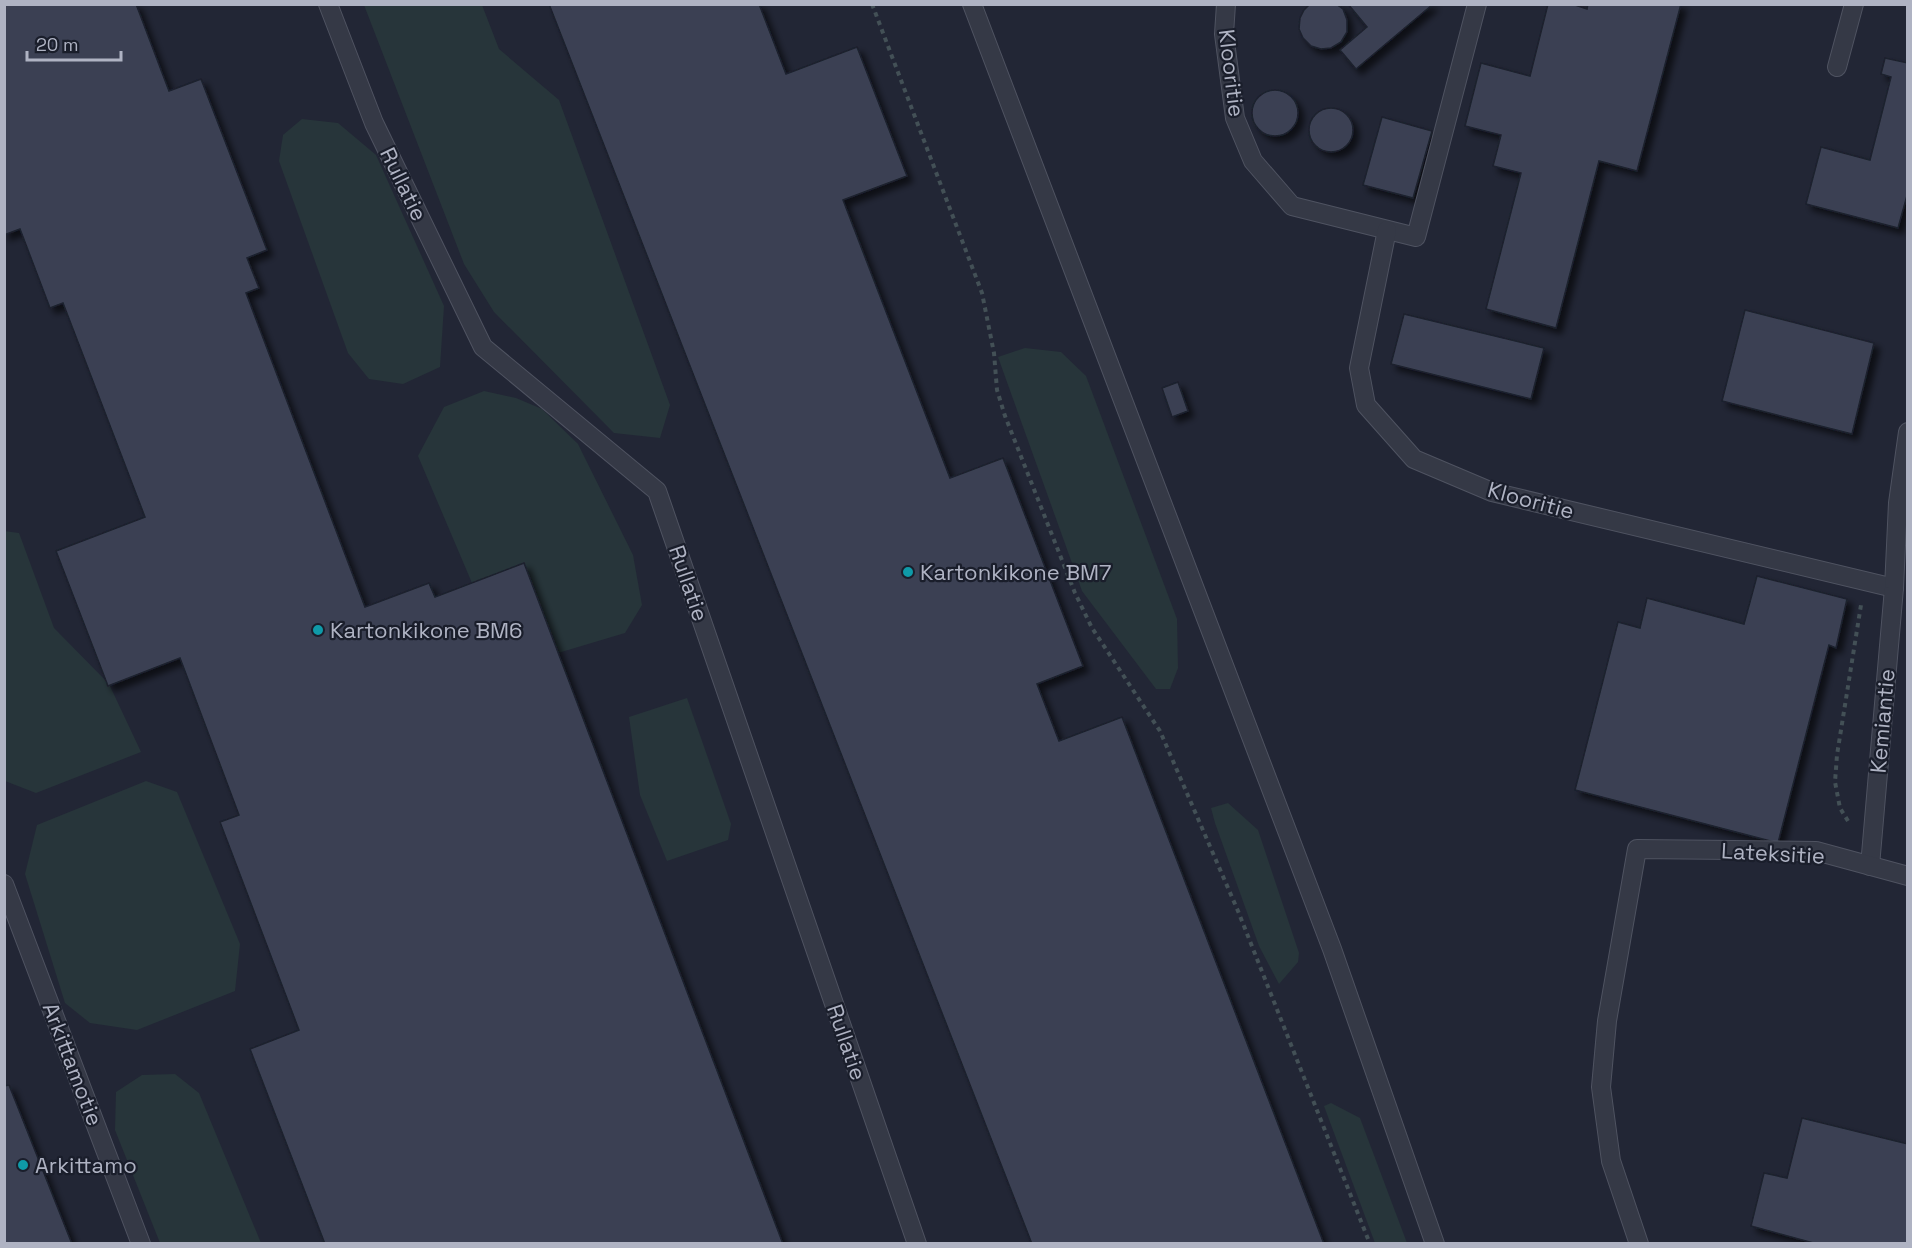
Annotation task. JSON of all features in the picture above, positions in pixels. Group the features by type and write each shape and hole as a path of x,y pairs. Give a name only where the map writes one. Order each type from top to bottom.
{"lane":[{"name":"Rullatie","path":"328,4 374,123 483,346 657,492 917,1244"},
{"path":"972,4 1332,949 1435,1244"},
{"name":"Klooritie","path":"1226,4 1224,34 1235,118 1253,161 1292,206 1416,237 1477,4"},
{"path":"1837,67 1854,4"},
{"name":"Klooritie","path":"1387,230 1359,368 1366,405 1414,459 1492,492 1894,588"},
{"name":"Kemiantie","path":"1870,866 1894,588 1898,503 1908,432"},
{"name":"Lateksitie","path":"1639,1244 1611,1161 1602,1087 1607,1021 1637,849 1816,852 1908,876"},
{"name":"Arkittamotie","path":"4,884 141,1244"}],"path":[{"path":"872,4 982,293 994,353 997,390 1005,416 1075,593 1092,628 1160,731 1239,911 1370,1244"},
{"path":"1861,579 1861,604 1837,755 1835,782 1840,808 1852,828 1872,841"}],"shaded area":[{"path":"364,5 482,5 499,49 559,100 670,405 660,438 614,433 494,312 464,264"},
{"path":"302,119 338,123 376,155 444,306 440,367 403,384 369,379 348,353 279,161 283,135"},
{"path":"1025,348 1061,352 1086,376 1177,619 1178,668 1170,689 1156,689 1082,591 998,357"},
{"path":"484,391 516,398 542,409 578,444 633,555 642,605 625,633 558,653 472,583 418,456 444,407"},
{"path":"4,531 19,533 54,628 109,684 141,752 36,793 5,781"},
{"path":"687,698 731,824 728,840 667,861 640,795 629,717"},
{"path":"146,781 177,792 240,944 235,991 137,1030 90,1023 65,1003 25,874 37,825"},
{"path":"1228,803 1258,830 1299,953 1298,962 1279,984 1259,946 1215,823 1211,808"},
{"path":"175,1074 199,1093 261,1243 160,1243 115,1130 116,1092 142,1075"},
{"path":"1331,1103 1360,1118 1407,1243 1375,1243 1324,1106"}],"building":[{"name":"Kartonkikone BM6","path":"4,4 136,4 169,91 201,79 267,250 247,258 259,288 246,293 365,607 429,583 435,597 524,563 783,1244 325,1244 250,1049 299,1030 220,822 239,815 180,658 108,686 56,551 145,517 63,303 50,308 20,229 4,235"},
{"name":"Kartonkikone BM7","path":"549,4 759,4 786,74 857,47 907,176 843,200 950,478 1003,458 1083,666 1037,684 1059,741 1122,717 1324,1244 1032,1244"},
{"path":"1310,4 1336,4 1343,9 1347,20 1347,32 1341,42 1331,48 1321,49 1311,46 1303,38 1299,29 1300,18"},
{"path":"1348,4 1432,5 1356,69 1340,50 1367,27"},
{"path":"1548,4 1572,4 1587,9 1588,4 1681,4 1637,171 1599,161 1556,328 1486,309 1521,173 1493,166 1501,135 1465,126 1481,63 1530,76"},
{"path":"1885,58 1908,63 1908,192 1898,228 1806,204 1821,147 1870,160 1891,77 1881,74"},
{"path":"1275,90 1291,97 1298,113 1291,129 1275,136 1259,129 1252,113 1259,97"},
{"path":"1331,108 1340,109 1347,114 1352,121 1352,139 1347,146 1340,151 1331,152 1322,151 1315,146 1310,139 1309,130 1310,121 1315,114 1322,109"},
{"path":"1382,117 1432,131 1413,198 1363,185"},
{"path":"1745,310 1874,343 1852,434 1722,401"},
{"path":"1404,314 1544,348 1531,399 1391,364"},
{"path":"1178,382 1188,411 1172,417 1162,388"},
{"path":"1757,576 1847,599 1836,648 1829,645 1778,843 1575,790 1618,622 1640,628 1647,598 1744,624"},
{"name":"Arkittamo","path":"9,1085 72,1244 4,1244 4,1086"},
{"path":"1802,1118 1908,1144 1908,1244 1817,1244 1751,1226 1764,1173 1787,1178"}],"place":[{"name":"Kartonkikone BM7","path":"908,572"},
{"name":"Kartonkikone BM6","path":"318,630"},
{"name":"Arkittamo","path":"23,1165"}]}
